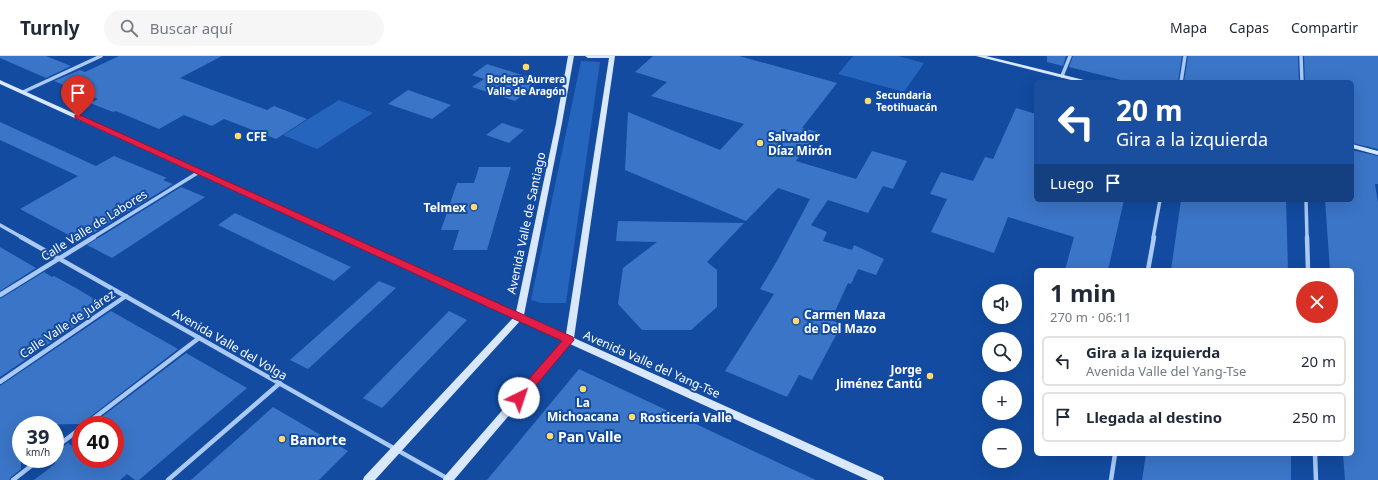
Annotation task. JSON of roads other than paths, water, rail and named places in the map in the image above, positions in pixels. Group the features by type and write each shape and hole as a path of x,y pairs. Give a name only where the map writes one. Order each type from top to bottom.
{"street":[{"path":"23,92 101,56"},
{"name":"Avenida Valle de Santiago","path":"519,317 559,123 571,56"},
{"path":"449,480 569,340 612,56 588,56"},
{"path":"978,56 1078,80"},
{"path":"1062,76 1070,56"},
{"path":"1181,80 1185,56"},
{"path":"1301,56 1302,80"},
{"name":"Avenida Valle del Yang-Tse","path":"0,82 879,480"},
{"path":"1354,147 1378,153"},
{"name":"Calle Valle de Labores","path":"0,295 199,172"},
{"path":"1148,268 1160,202"},
{"path":"1306,202 1308,268"},
{"name":"Avenida Valle del Volga","path":"1,226 449,480"},
{"name":"Calle Valle de Juárez","path":"0,382 126,296"},
{"path":"368,480 519,317"},
{"path":"96,416 199,338"},
{"path":"168,480 280,383"},
{"path":"64,441 72,435"},
{"path":"1111,480 1115,456"},
{"path":"1315,456 1316,480"},
{"path":"12,480 28,468"}],"place":[{"name":"Bodega Aurrera Valle de Aragón","path":"526,67"},
{"name":"Secundaria Teotihuacán","path":"868,101"},
{"name":"CFE","path":"238,136"},
{"name":"Salvador Díaz Mirón","path":"760,143"},
{"name":"Telmex","path":"474,207"},
{"name":"Carmen Maza de Del Mazo","path":"796,321"},
{"name":"Jorge Jiménez Cantú","path":"930,376"},
{"name":"La Michoacana","path":"583,389"},
{"name":"Rosticería Valle","path":"632,417"},
{"name":"Pan Valle","path":"550,436"},
{"name":"Banorte","path":"282,439"}]}
